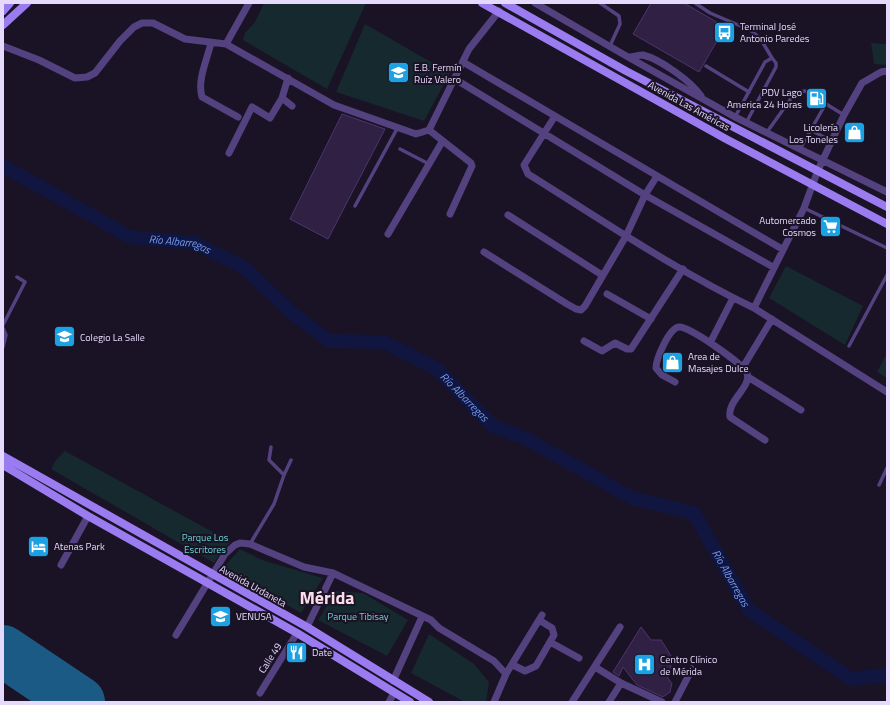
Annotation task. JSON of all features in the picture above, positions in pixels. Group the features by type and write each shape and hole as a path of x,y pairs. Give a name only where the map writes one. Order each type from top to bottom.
{"street":[{"path":"3,11 10,3"},
{"path":"3,25 27,3"},
{"path":"226,44 231,38 249,3"},
{"name":"Avenida Las Américas","path":"482,3 499,11 726,139 887,224"},
{"name":"Avenida Las Américas","path":"505,3 626,71 887,207"},
{"path":"535,3 569,21 609,48 703,98 746,123 887,192"},
{"path":"3,46 39,60 75,78 87,77 95,73 120,41 134,27 142,22 153,23 185,39 226,44 288,78 334,106 416,134 429,130 469,50 499,11"},
{"path":"211,43 200,90 202,97 238,117"},
{"path":"628,57 642,55 656,60 695,87 703,98"},
{"path":"463,62 782,249"},
{"path":"754,308 782,249 804,208 818,170 831,141 862,83 881,72 887,72"},
{"path":"229,153 252,107 270,118 282,98 288,78"},
{"path":"455,79 645,195 774,267"},
{"path":"282,98 292,106"},
{"path":"555,116 526,162 524,168 526,172 626,236 754,308 886,389"},
{"path":"429,130 442,142 471,163 472,166 450,214"},
{"path":"388,234 442,142"},
{"path":"484,252 579,310 585,306 626,236 645,195 657,176"},
{"path":"508,216 602,275"},
{"path":"584,340 602,351 615,343 629,350 683,269"},
{"path":"607,294 650,319"},
{"path":"710,343 734,298"},
{"path":"743,367 772,319"},
{"path":"676,382 662,375 656,368 656,360 672,331 678,327 684,328 710,343 743,367 748,377 801,410"},
{"path":"748,377 747,382 729,408 730,417 765,440"},
{"name":"Avenida Urdaneta","path":"3,456 307,627 429,702"},
{"name":"Avenida Urdaneta","path":"3,465 88,516 298,633 394,694 410,702"},
{"path":"61,565 88,516"},
{"path":"176,635 214,576 218,565 235,545 240,543 250,544 304,567 332,573 431,620 439,628 494,660 506,674"},
{"path":"307,627 332,573"},
{"path":"393,681 422,617"},
{"path":"494,702 506,674 513,665 540,617 554,631 550,642 533,669 525,672 513,665"},
{"path":"572,702 620,627"},
{"name":"Calle 49","path":"260,694 298,633"},
{"path":"550,642 579,658"},
{"path":"595,666 621,683 662,702"},
{"path":"675,702 692,669"},
{"path":"609,702 621,683"},
{"path":"389,702 394,694"}],"lane":[{"path":"600,3 619,16 620,24 609,48"},
{"path":"695,3 716,16 750,30 760,38 776,67 746,123"},
{"path":"735,117 765,62 772,58"},
{"path":"706,66 749,92"},
{"path":"766,133 795,93 805,92 844,115"},
{"path":"800,149 825,105"},
{"path":"355,206 398,128"},
{"path":"811,130 831,141"},
{"path":"400,149 429,164"},
{"path":"804,208 887,248"},
{"path":"849,346 887,275"},
{"path":"3,325 25,282 18,278"},
{"path":"3,328 6,335 3,347"},
{"path":"271,447 268,460 284,475"},
{"path":"250,544 274,504 291,460"},
{"path":"879,485 887,468"}],"green space":[{"path":"264,3 366,3 327,89 243,40 245,33 255,22"},
{"path":"365,24 450,73 424,121 336,92"},
{"path":"871,43 887,44 887,65 874,64"},
{"path":"786,266 863,306 845,345 769,298"},
{"path":"887,353 887,378 877,372"},
{"name":"Parque Los Escritores","path":"65,451 231,542 222,550 214,563 51,469 56,460"},
{"name":"Parque Tibisay","path":"240,549 262,560 323,578 301,613 223,568"},
{"name":"Parque Tibisay","path":"336,591 363,593 408,620 387,656 318,620"},
{"path":"429,634 474,664 489,682 486,702 465,702 411,673"}],"building":[{"path":"651,3 684,3 725,27 699,72 633,34"},
{"path":"342,114 385,129 328,239 290,219"},
{"name":"Centro Clínico de Mérida","path":"641,627 651,640 661,640 673,659 670,669 664,672 672,684 670,692 663,697 637,685 623,667 619,676 613,672"}],"waterway":[{"name":"Río Albarregas","path":"3,166 130,237 195,243 245,268 291,312 329,341 384,342 437,369 493,426 527,439 632,498 694,513 749,610 851,679 887,675"}],"runway":[{"path":"3,651 79,702"}],"place":[{"name":"Terminal José Antonio Paredes","path":"724,32"},
{"name":"E.B. Fermín Ruíz Valero","path":"398,73"},
{"name":"PDV Lago America 24 Horas","path":"817,98"},
{"name":"Licolería Los Toneles","path":"854,133"},
{"name":"Automercado Cosmos","path":"831,226"},
{"name":"Colegio La Salle","path":"64,337"},
{"name":"Area de Masajes Dulce","path":"672,362"},
{"name":"Atenas Park","path":"39,546"},
{"name":"VENUSA","path":"220,616"},
{"name":"Date","path":"296,652"},
{"name":"Centro Clínico de Mérida","path":"644,665"}],"district":[{"name":"Mérida","path":"327,597"}]}
